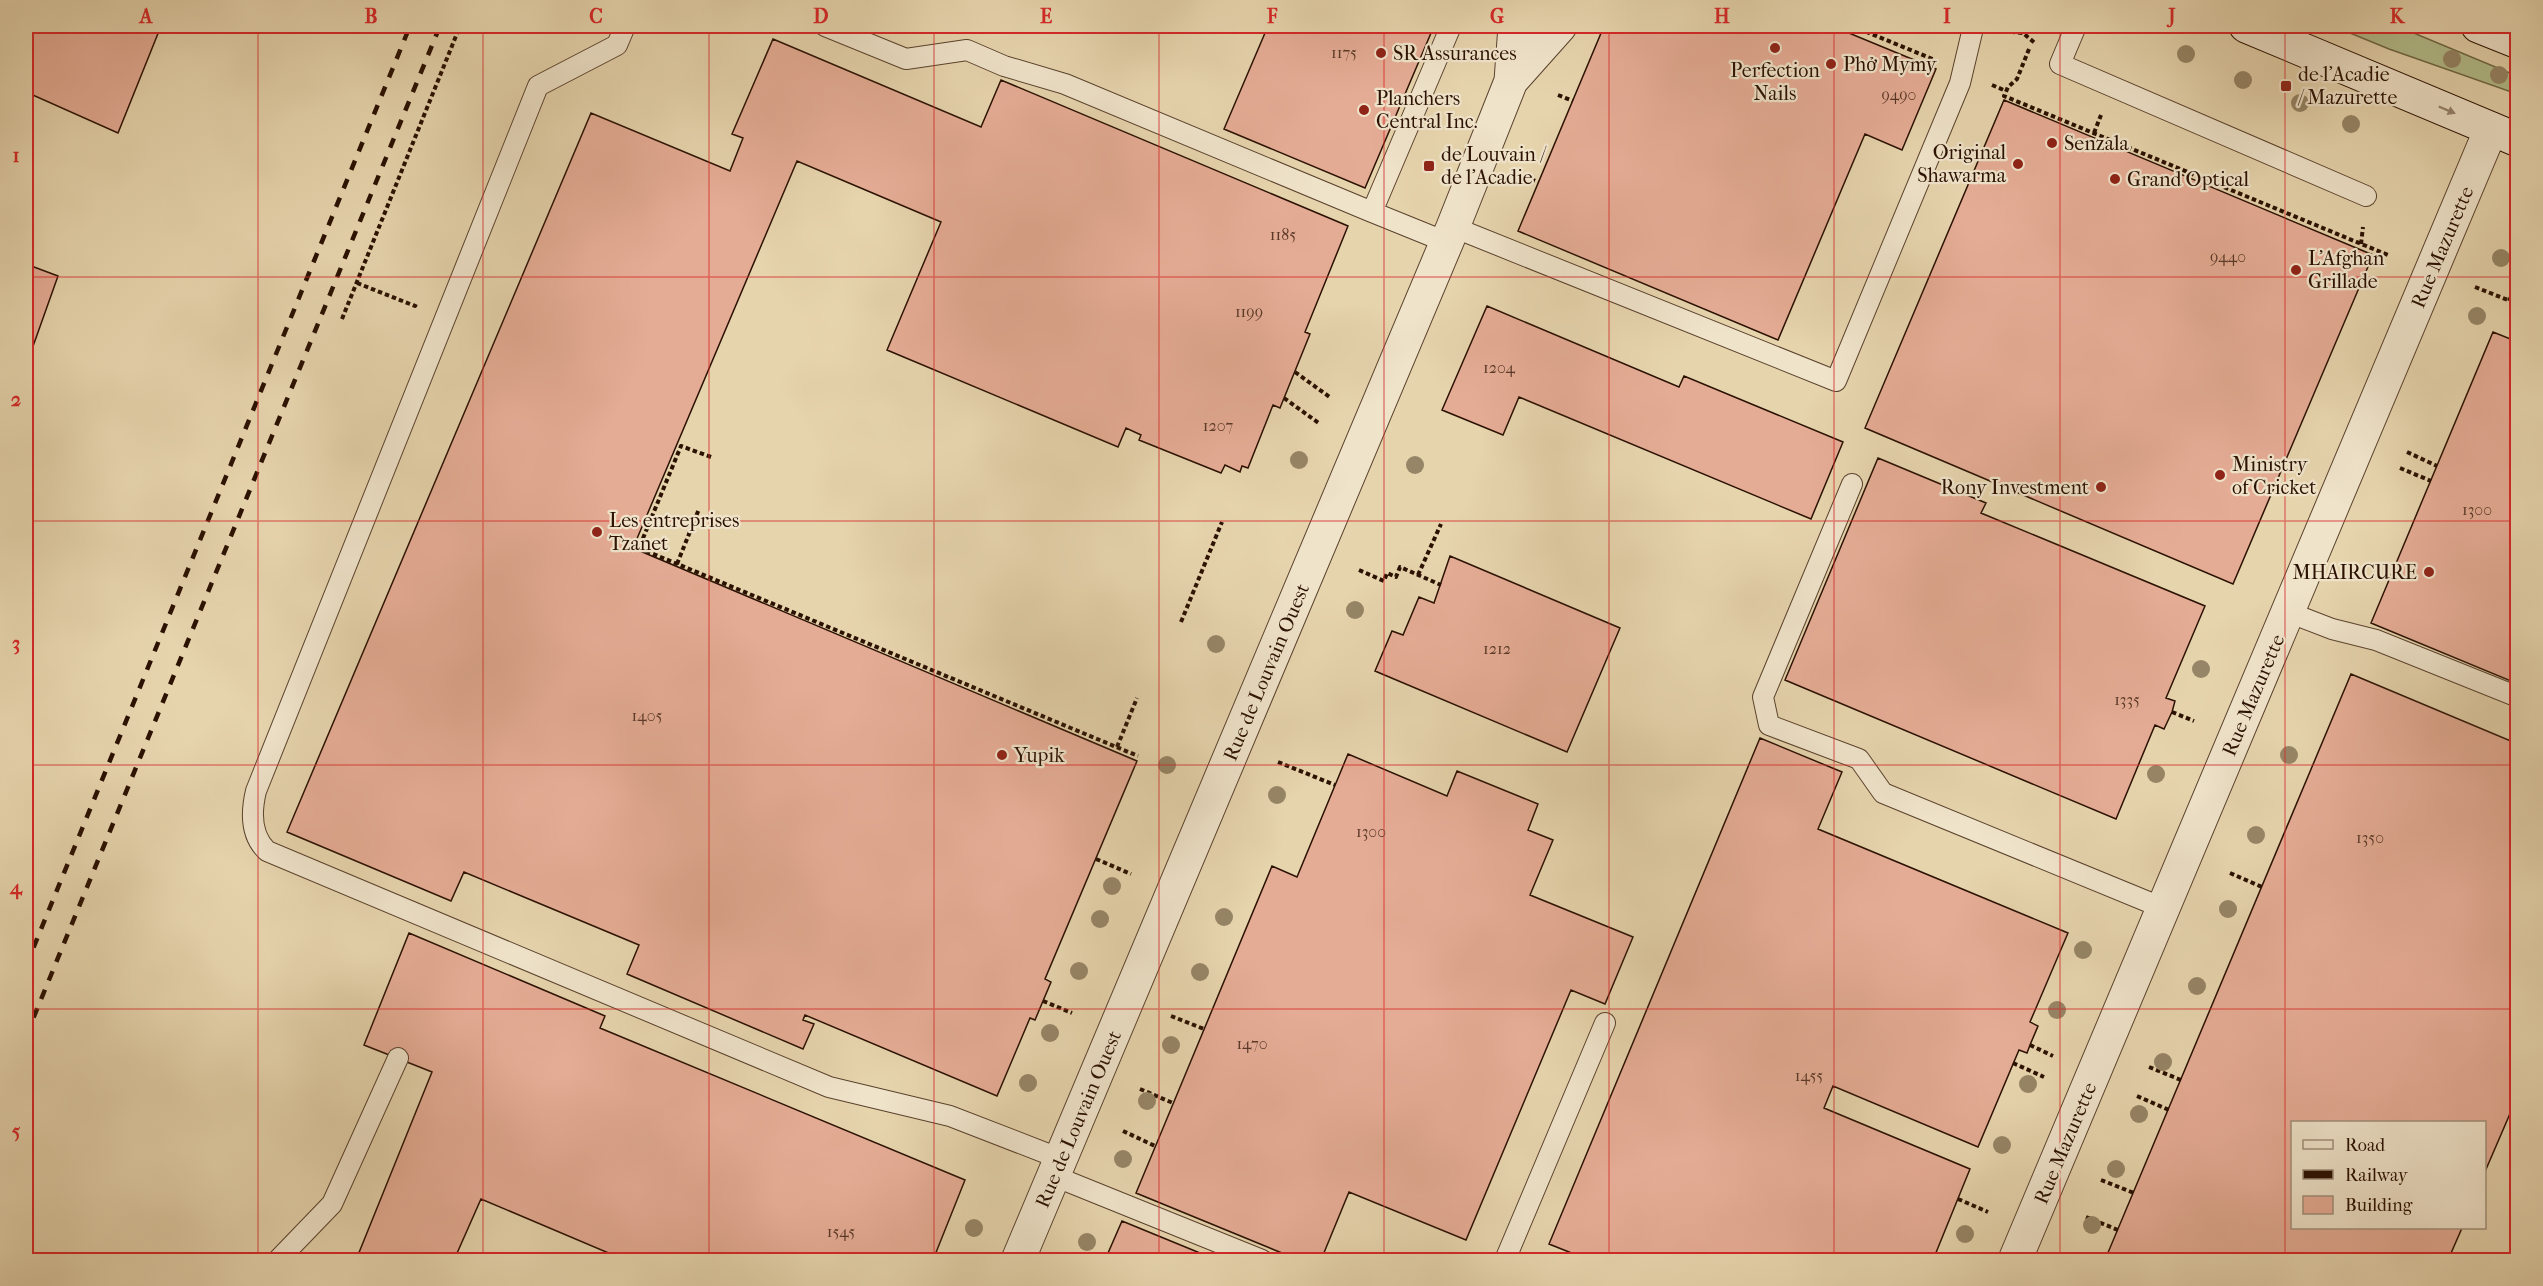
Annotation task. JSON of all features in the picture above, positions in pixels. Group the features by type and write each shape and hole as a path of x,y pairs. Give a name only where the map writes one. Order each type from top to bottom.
{"street":[{"name":"Rue de Louvain Ouest","path":"1018,1260 1449,235 1511,81 1515,26"},
{"name":"Rue de Louvain Ouest","path":"1511,81 1560,26"},
{"path":"2246,26 2504,135"},
{"path":"2478,26 2517,42"},
{"name":"Rue Mazurette","path":"2015,1260 2288,612 2504,135"}],"lane":[{"path":"625,26 617,45 538,86 256,791 252,820 256,834 267,851 829,1087 950,1116 1262,1260"},
{"path":"825,26 906,59 967,50 1004,66 1065,84 1372,212 1449,235 1836,381 1960,83 1971,26"},
{"path":"1372,212 1451,26"},
{"path":"2076,26 2060,64 2366,196"},
{"path":"1852,484 1763,697 1769,725 1858,759 1883,794 2163,908"},
{"path":"2288,612 2332,629 2376,639 2517,697"},
{"path":"1505,1260 1605,1023"},
{"path":"278,1260 332,1204 398,1058"}],"path":[{"path":"342,319 460,26"},
{"path":"1852,26 1938,62"},
{"path":"1971,26 2023,33 2060,64"},
{"path":"2033,41 2017,79 2008,87 2004,96 2388,255"},
{"path":"1558,95 1573,101"},
{"path":"1524,176 1538,182"},
{"path":"2509,301 2517,282"},
{"path":"357,283 415,306 418,299"},
{"path":"2475,287 2517,304"},
{"path":"1294,372 1331,398"},
{"path":"1284,398 1320,424"},
{"path":"711,457 681,446 639,548 1138,756"},
{"path":"2407,452 2437,466"},
{"path":"2400,468 2431,481"},
{"path":"677,564 699,509"},
{"path":"1181,622 1222,522"},
{"path":"1418,575 1441,524"},
{"path":"1359,570 1384,581 1387,573 1396,577 1400,567 1441,585"},
{"path":"1117,747 1137,698"},
{"path":"2172,712 2194,721"},
{"path":"1278,762 1335,785"},
{"path":"1096,859 1131,874"},
{"path":"2230,873 2262,887"},
{"path":"1043,1000 1072,1014"},
{"path":"1172,1016 1204,1029"},
{"path":"2030,1046 2053,1056"},
{"path":"2013,1063 2044,1077"},
{"path":"2149,1067 2181,1080"},
{"path":"1140,1089 1173,1103"},
{"path":"2137,1096 2169,1110"},
{"path":"1123,1131 1155,1146"},
{"path":"2101,1180 2134,1193"},
{"path":"1958,1199 1988,1212"},
{"path":"2086,1217 2118,1230"}],"green space":[{"path":"2333,26 2397,26 2517,76 2517,94 2389,49"}],"building":[{"path":"26,26 161,26 118,133 26,92"},
{"path":"1268,26 1434,26 1365,188 1224,129"},
{"path":"1604,26 1832,26 1936,69 1902,150 1865,134 1778,340 1518,231"},
{"path":"773,39 981,127 1001,80 1348,226 1305,332 1310,334 1280,408 1273,405 1248,468 1242,466 1240,472 1225,465 1221,473 1139,440 1141,435 1126,428 1118,447 887,350 941,222 797,161 633,548 1137,761 1045,979 1051,982 1035,1020 1030,1018 997,1096 805,1015 803,1020 814,1024 803,1049 627,974 639,945 464,872 451,901 287,832 591,113 730,171 743,138 732,134"},
{"path":"2004,100 2373,255 2233,584 1865,428"},
{"path":"26,264 58,276 26,366"},
{"path":"1487,306 1679,387 1684,376 1843,442 1811,519 1519,397 1503,435 1442,410"},
{"path":"2493,332 2518,342 2518,684 2371,623"},
{"path":"1878,458 1986,503 1981,513 2205,606 2166,698 2175,701 2172,712 2164,729 2155,725 2116,819 1785,680"},
{"path":"1450,556 1620,628 1567,752 1375,671 1392,631 1403,635 1419,597 1434,603"},
{"path":"2351,674 2518,744 2518,1095 2486,1169 2486,1121 2291,1121 2291,1229 2462,1229 2448,1260 2120,1260 2107,1255"},
{"path":"1760,738 1842,772 1818,829 2068,933 2030,1022 2038,1026 2027,1053 2019,1050 1978,1147 1833,1086 1824,1108 1970,1169 1933,1260 1589,1260 1549,1244"},
{"path":"1348,754 1447,796 1457,771 1538,804 1528,830 1553,840 1530,895 1633,937 1605,1004 1571,990 1466,1240 1349,1192 1321,1260 1299,1260 1136,1193 1272,866 1297,877"},
{"path":"409,933 605,1016 600,1028 965,1180 933,1260 625,1260 481,1199 454,1260 356,1260 432,1072 364,1045"},
{"path":"1122,1221 1217,1260 1105,1260"}],"railway":[{"path":"26,966 410,26"},
{"path":"26,1036 440,26"}],"place":[{"name":"Perfection Nails","path":"1775,48"},
{"name":"SR Assurances","path":"1381,53"},
{"name":"Phở Mymy","path":"1831,64"},
{"name":"de l'Acadie / Mazurette","path":"2286,86"},
{"name":"Planchers Central Inc.","path":"1364,110"},
{"name":"Senzala","path":"2052,143"},
{"name":"Original Shawarma","path":"2018,164"},
{"name":"de Louvain / de l'Acadie","path":"1429,166"},
{"name":"Grand Optical","path":"2115,179"},
{"name":"L'Afghan Grillade","path":"2296,270"},
{"name":"Ministry of Cricket","path":"2220,475"},
{"name":"Rony Investment","path":"2101,487"},
{"name":"Les entreprises Tzanet","path":"597,532"},
{"name":"MHAIRCURE","path":"2429,572"},
{"name":"Yupik","path":"1002,755"}]}
